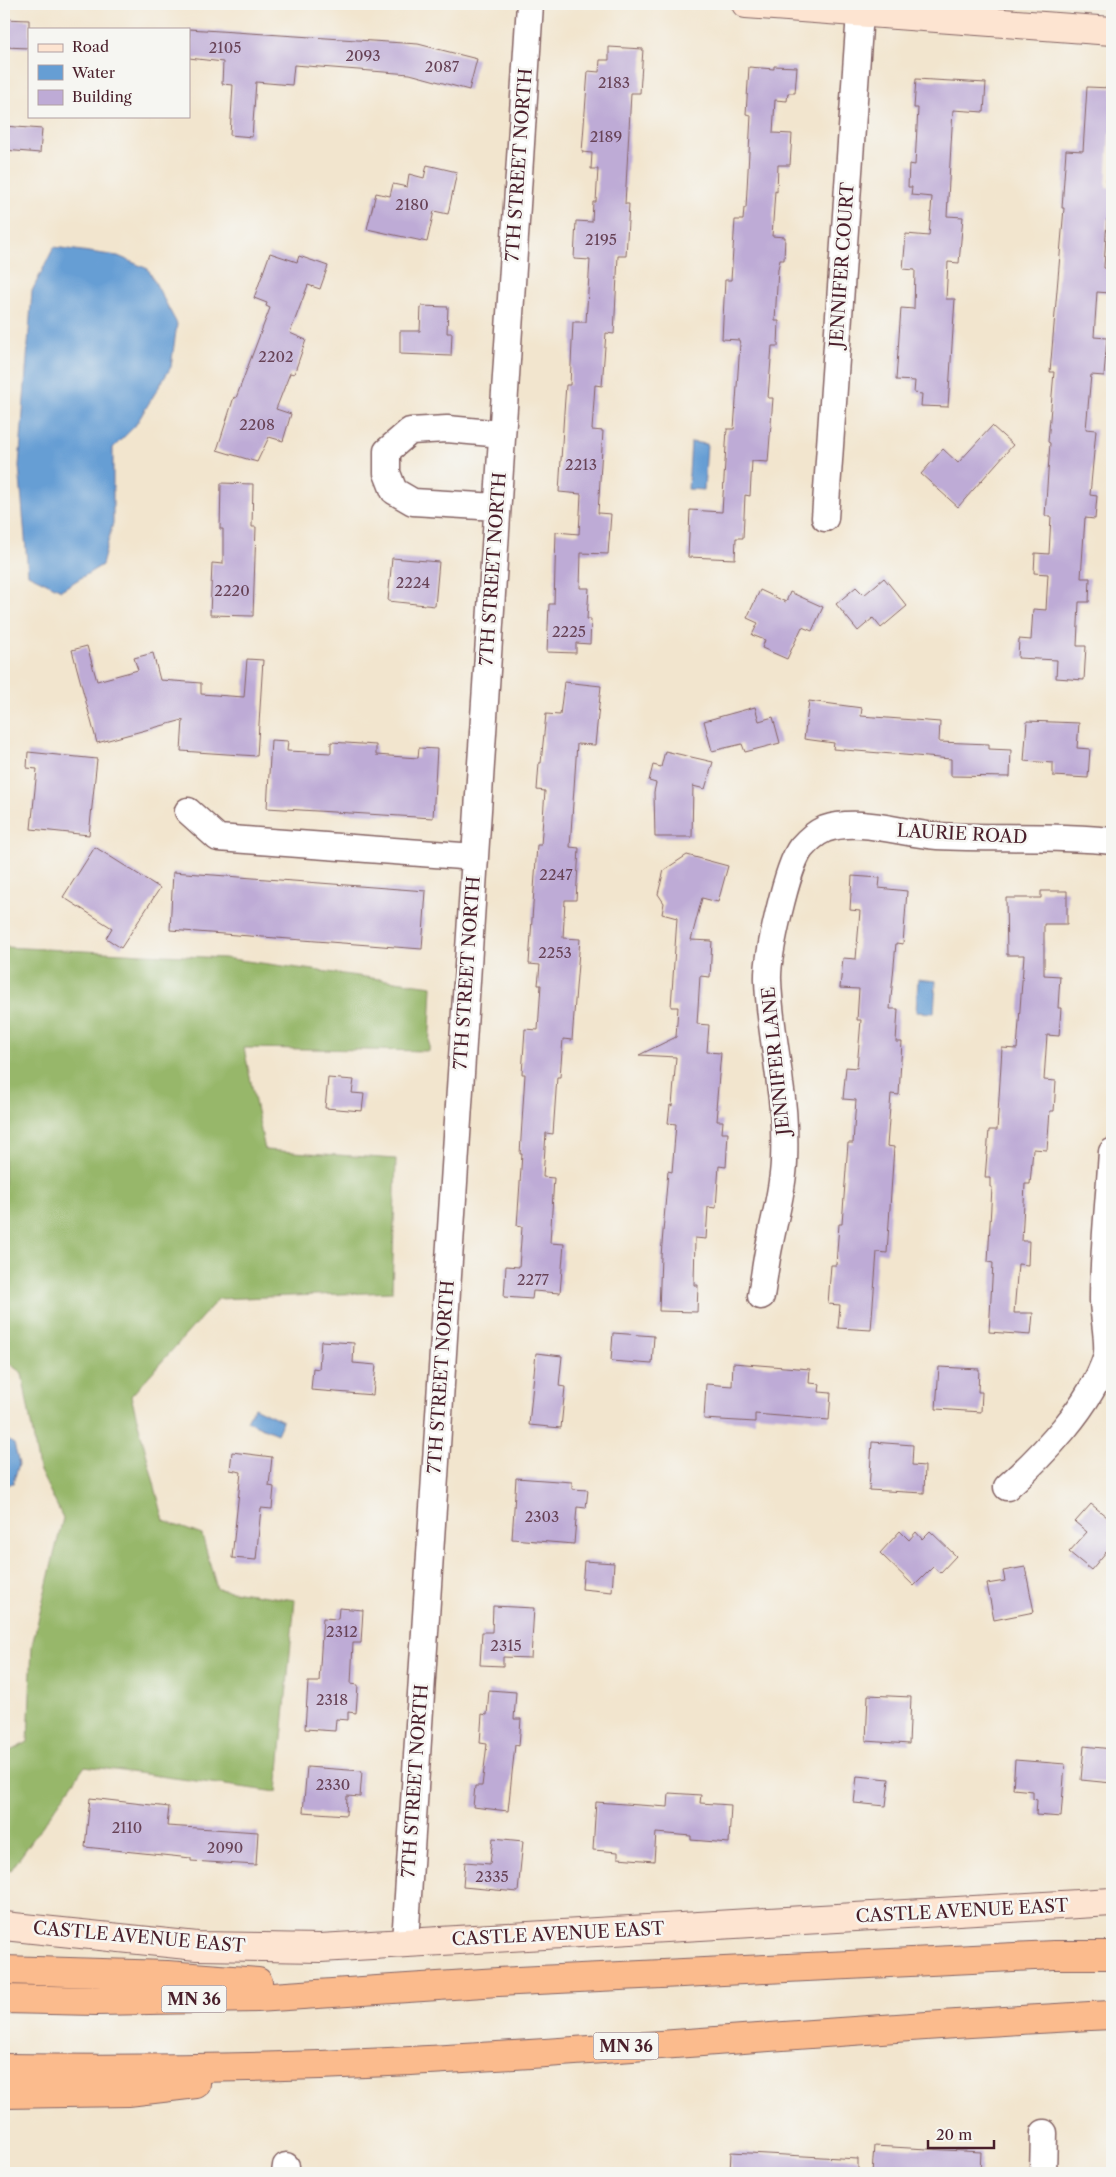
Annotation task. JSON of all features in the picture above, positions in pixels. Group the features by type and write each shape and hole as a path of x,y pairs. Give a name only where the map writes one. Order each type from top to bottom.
{"highway":[{"name":"MN 36","path":"4,1999 96,2001 247,1998 498,1982 1035,1956 1112,1955"},
{"path":"4,1970 167,1975 384,1990"},
{"name":"MN 36","path":"4,2068 248,2068 377,2063 1112,2015"},
{"path":"4,2094 128,2092 377,2063"}],"street":[{"name":"7TH STREET NORTH","path":"405,1942 530,4"},
{"path":"746,4 1112,31"},
{"name":"JENNIFER COURT","path":"825,518 860,13"},
{"path":"498,507 414,502 394,491 387,473 387,451 410,431 448,429 502,434"},
{"path":"188,811 218,838 474,856"},
{"name":"LAURIE ROAD","path":"814,835 841,825 858,825 934,836 1071,838 1112,841"},
{"name":"JENNIFER LANE","path":"761,1296 784,1171 784,1135 780,1083 770,1019 768,978 772,944 792,864 801,848 814,835"},
{"path":"1007,1487 1034,1463 1060,1434 1085,1398 1110,1356 1103,1301 1112,1152"},
{"name":"CASTLE AVENUE EAST","path":"4,1926 197,1946 320,1948 1112,1902"},
{"path":"1043,2173 1044,2133"}],"green space":[{"path":"4,947 224,958 432,986 429,1051 244,1048 265,1150 396,1159 392,1292 218,1299 131,1396 164,1521 202,1535 217,1589 295,1600 277,1792 85,1766 11,1870 4,1869 4,1754 28,1742 32,1645 63,1518 39,1469 22,1373 4,1360"}],"water":[{"path":"54,247 118,256 148,269 177,324 171,367 135,426 113,448 113,523 102,565 61,590 28,574 19,466 32,291"},
{"path":"691,442 707,444 704,490 688,489"},
{"path":"918,979 936,981 934,1013 916,1012"},
{"path":"254,1407 283,1421 277,1434 247,1421"},
{"path":"4,1438 14,1444 19,1464 13,1483 4,1486"}],"building":[{"path":"4,19 29,20 28,48 4,47"},
{"path":"190,29 418,44 477,59 469,90 410,74 294,65 292,85 256,82 252,137 230,135 233,85 222,84 223,62 190,58"},
{"path":"609,47 643,49 640,93 631,93 625,204 629,204 626,256 618,256 614,334 606,333 602,386 595,385 592,430 603,431 598,513 611,514 608,554 581,553 580,588 589,588 587,619 591,619 590,644 576,643 576,653 547,652 549,604 554,604 556,532 579,534 581,494 559,492 566,385 570,385 573,322 586,322 590,260 574,259 576,221 592,222 593,202 596,202 598,169 591,169 592,153 582,152 588,71 599,72 600,60 609,60"},
{"path":"774,66 797,67 795,93 788,93 787,101 775,100 773,133 792,134 790,165 778,165 777,192 775,191 772,236 785,237 784,260 780,260 778,269 775,321 779,321 778,346 772,346 768,398 773,398 768,462 752,461 750,496 745,495 743,538 736,538 735,559 688,557 690,510 722,512 727,429 734,429 740,344 739,340 722,339 725,280 731,280 735,220 743,220 744,208 746,208 751,115 746,114 749,67 774,69"},
{"path":"916,79 986,83 984,112 953,110 947,216 963,217 959,263 948,262 946,299 955,299 948,407 921,406 922,394 914,393 915,381 896,380 901,308 914,309 915,270 903,269 906,234 929,236 932,197 911,195 912,187 908,187 909,164 915,165 918,108 914,108"},
{"path":"1087,87 1112,88 1112,134 1109,134 1106,187 1112,188 1112,219 1107,219 1104,268 1112,269 1110,293 1097,292 1094,337 1107,338 1104,376 1091,375 1086,429 1096,430 1090,495 1097,496 1095,519 1085,518 1081,578 1090,578 1089,602 1079,602 1077,646 1086,646 1084,680 1056,678 1057,660 1018,658 1019,639 1031,640 1033,609 1046,610 1048,574 1034,573 1035,553 1049,554 1051,516 1045,516 1050,443 1048,442 1054,372 1050,372 1064,208 1062,208 1066,150 1083,151"},
{"path":"4,126 42,129 40,153 4,150"},
{"path":"427,165 457,172 448,214 434,211 427,242 367,229 376,193 390,196 393,184 407,187 409,174 424,178"},
{"path":"270,253 297,262 299,256 328,266 320,289 308,285 290,333 306,340 294,374 290,373 276,409 291,414 283,441 269,437 257,462 217,450 234,397 236,398 270,308 266,306 267,303 254,298"},
{"path":"421,306 448,307 447,333 452,333 451,356 400,354 400,331 420,331"},
{"path":"992,426 1013,445 958,507 921,474 943,449 958,463"},
{"path":"221,483 253,484 252,527 256,527 253,616 210,615 212,563 223,564 223,529 220,529"},
{"path":"392,558 439,562 435,606 388,601"},
{"path":"884,578 907,606 881,628 873,618 858,631 836,604 856,587 864,595"},
{"path":"760,590 786,602 790,592 823,607 812,631 802,627 787,659 762,648 765,640 752,635 758,623 747,618"},
{"path":"87,646 97,681 138,670 134,658 153,653 160,680 201,683 201,694 244,697 247,659 263,660 257,756 181,751 183,720 97,743 72,650"},
{"path":"564,682 601,686 595,745 577,744 570,847 579,848 576,900 565,900 563,938 580,939 572,1040 563,1039 560,1077 557,1077 553,1134 546,1133 543,1177 554,1178 550,1243 564,1244 560,1293 533,1291 532,1299 504,1297 506,1266 519,1267 522,1227 517,1226 522,1154 520,1154 525,1074 522,1074 525,1029 538,1030 541,985 538,985 540,965 529,964 537,845 541,845 545,791 537,790 539,763 541,763 546,714 560,715"},
{"path":"809,701 862,708 861,716 940,722 939,742 989,744 989,749 1011,750 1010,777 951,776 951,759 833,749 834,743 804,739"},
{"path":"755,707 759,721 773,717 780,743 745,752 742,744 712,751 704,721"},
{"path":"1027,721 1079,723 1077,748 1090,749 1088,778 1053,776 1053,763 1024,761"},
{"path":"271,740 288,741 287,751 331,753 331,742 376,745 376,755 418,758 419,748 437,749 433,818 267,808"},
{"path":"665,751 713,762 705,789 693,786 692,837 655,837 654,792 656,783 649,781 653,765 661,767"},
{"path":"28,752 97,759 89,835 31,829 37,769 27,768"},
{"path":"95,847 160,888 121,948 106,938 112,928 63,897"},
{"path":"687,855 728,866 718,902 702,898 691,940 712,941 710,977 700,976 697,1024 709,1025 707,1052 721,1053 716,1109 718,1109 717,1121 723,1121 722,1133 728,1133 726,1167 719,1166 716,1208 708,1207 706,1239 695,1238 694,1285 698,1285 697,1312 659,1311 661,1256 668,1171 672,1172 676,1124 668,1123 670,1105 672,1106 676,1057 639,1055 676,1037 678,1007 671,1007 677,918 662,914 664,903 658,894 664,870"},
{"path":"173,872 426,891 422,949 170,930"},
{"path":"852,876 880,878 879,888 907,891 903,944 896,943 890,1009 898,1009 896,1042 902,1042 899,1095 891,1094 887,1146 894,1147 887,1253 877,1252 871,1330 838,1328 840,1305 828,1304 831,1265 836,1265 839,1224 842,1224 848,1143 853,1143 856,1100 843,1099 846,1067 857,1068 861,1020 857,1020 859,989 840,988 843,958 856,959 860,911 850,910"},
{"path":"1041,891 1067,891 1067,924 1044,924 1044,975 1060,976 1058,1008 1061,1008 1059,1036 1047,1035 1044,1080 1056,1081 1054,1111 1050,1111 1047,1150 1033,1149 1030,1184 1025,1184 1022,1241 1029,1241 1028,1265 1018,1264 1014,1313 1033,1313 1031,1335 989,1332 993,1263 988,1262 992,1187 990,1187 990,1178 985,1178 989,1130 997,1130 1002,1048 1017,1049 1024,955 1007,955 1006,898 1041,898"},
{"path":"328,1078 354,1080 352,1093 364,1094 362,1111 325,1108"},
{"path":"613,1333 654,1336 652,1364 611,1361"},
{"path":"321,1341 354,1343 353,1363 376,1365 373,1395 311,1390 313,1368 319,1369"},
{"path":"536,1353 562,1356 559,1386 565,1387 561,1428 529,1425"},
{"path":"733,1363 810,1369 809,1383 820,1384 819,1392 831,1393 829,1420 755,1414 755,1422 704,1419 706,1384 732,1386"},
{"path":"939,1367 979,1369 978,1392 982,1392 981,1412 936,1409"},
{"path":"872,1442 913,1445 912,1465 925,1466 924,1493 869,1490"},
{"path":"232,1452 272,1457 269,1486 274,1487 272,1509 261,1508 256,1560 232,1558 241,1472 230,1470"},
{"path":"516,1478 572,1482 572,1489 588,1490 586,1508 577,1507 574,1544 512,1539"},
{"path":"1091,1504 1112,1521 1112,1545 1091,1570 1069,1552 1087,1532 1075,1522"},
{"path":"900,1531 909,1540 916,1532 922,1539 930,1531 956,1556 940,1573 933,1567 914,1586 880,1553"},
{"path":"584,1561 614,1563 612,1592 582,1589"},
{"path":"1025,1567 1034,1612 994,1620 987,1584 1005,1581 1003,1571"},
{"path":"493,1606 534,1608 531,1658 503,1657 503,1666 480,1665 482,1632 492,1632"},
{"path":"339,1608 363,1610 361,1643 353,1643 351,1684 358,1685 356,1713 348,1712 348,1720 336,1719 335,1731 305,1729 308,1682 319,1682 323,1618 338,1619"},
{"path":"489,1690 516,1692 514,1719 521,1719 519,1746 515,1745 508,1811 473,1807 475,1786 482,1786 487,1744 480,1743 482,1714 487,1715"},
{"path":"868,1695 911,1697 909,1744 866,1741"},
{"path":"1084,1746 1112,1749 1112,1783 1081,1780"},
{"path":"1015,1760 1065,1764 1061,1817 1036,1815 1037,1800 1033,1799 1033,1791 1013,1789"},
{"path":"307,1767 362,1771 360,1797 347,1796 346,1815 303,1812"},
{"path":"857,1776 889,1779 886,1806 854,1803"},
{"path":"669,1793 701,1795 700,1803 731,1805 729,1843 691,1840 691,1836 656,1833 654,1861 618,1858 618,1852 593,1850 596,1802 668,1807"},
{"path":"90,1798 169,1807 167,1826 258,1832 256,1865 191,1861 191,1858 85,1847"},
{"path":"493,1838 523,1841 518,1892 463,1887 465,1862 490,1864"},
{"path":"874,2146 981,2152 980,2173 872,2173"},
{"path":"731,2152 858,2159 858,2173 730,2173"}]}
